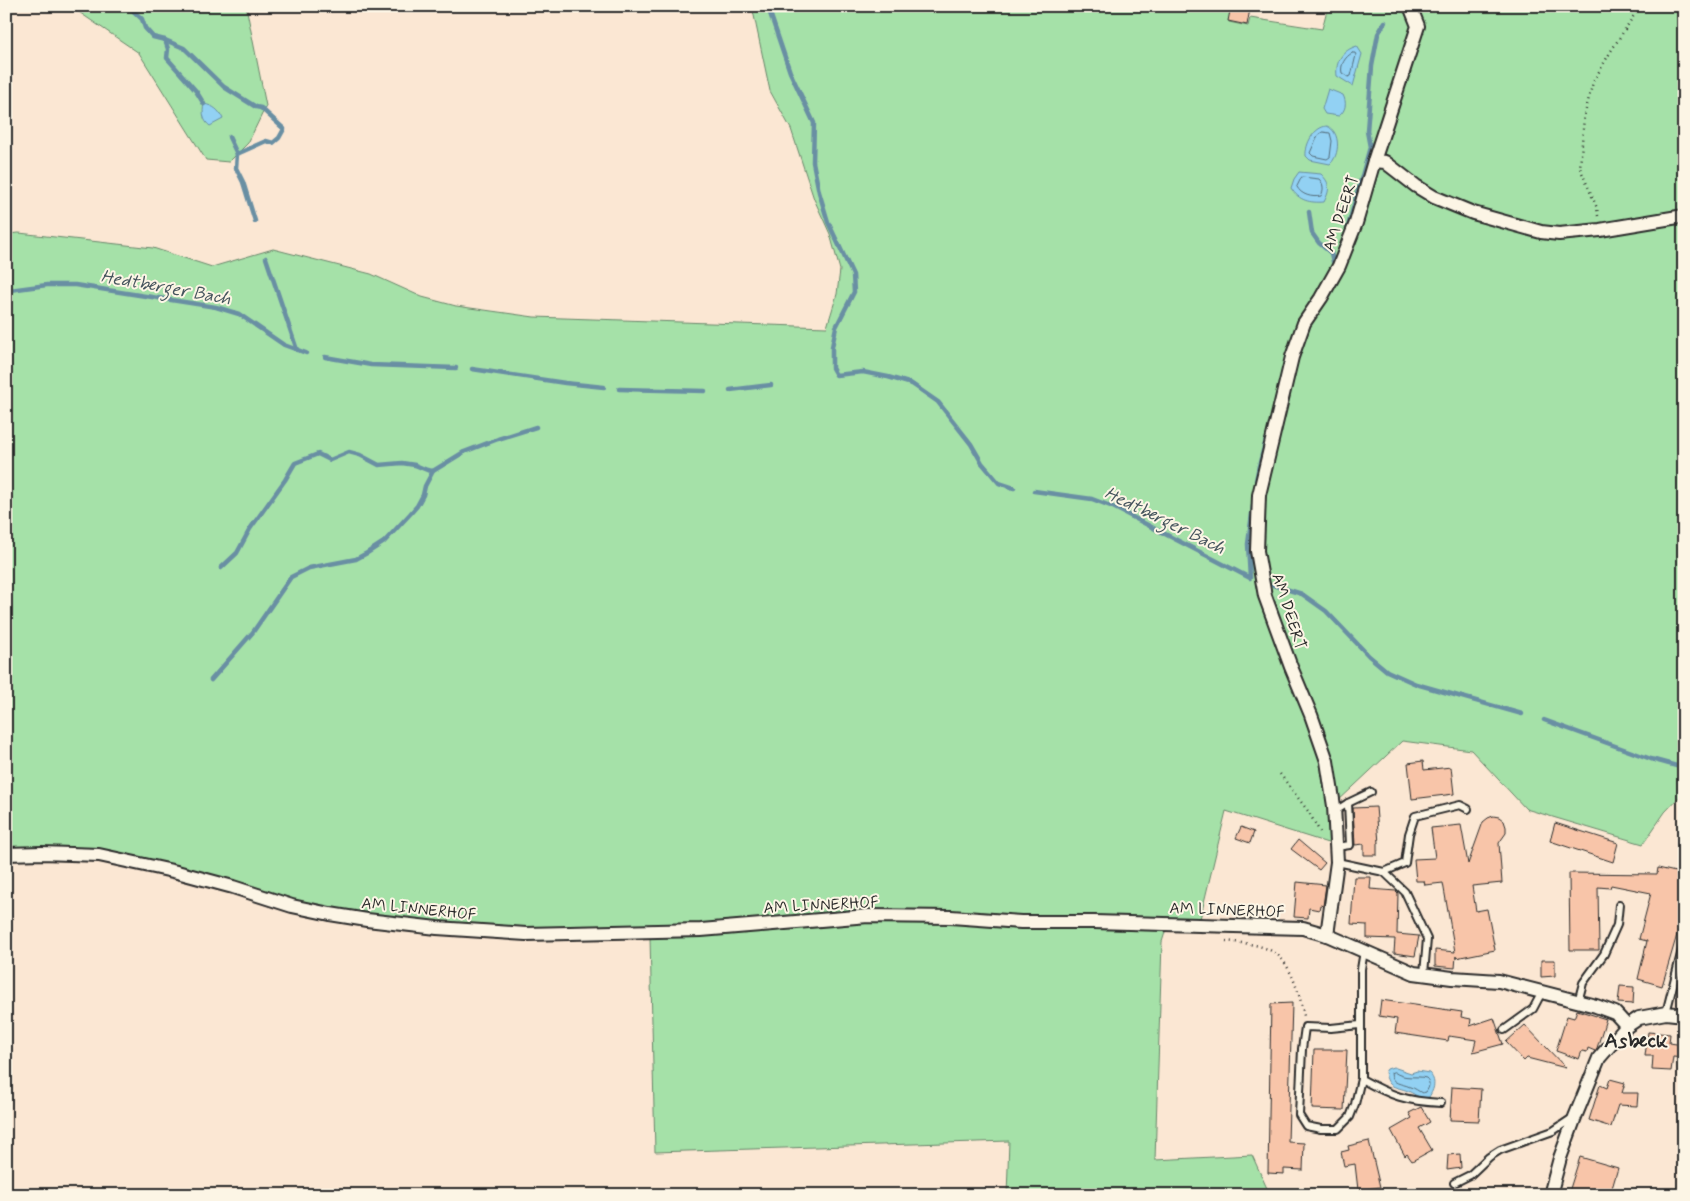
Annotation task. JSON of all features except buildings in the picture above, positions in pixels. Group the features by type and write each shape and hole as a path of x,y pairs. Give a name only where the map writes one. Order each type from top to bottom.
{"street":[{"name":"AM DEERT","path":"1327,935 1337,862 1334,812 1326,761 1311,715 1290,667 1265,596 1257,551 1259,495 1299,334 1339,266 1356,223 1418,26 1410,6"},
{"name":"AM DEERT","path":"1374,161 1385,162 1416,186 1434,197 1489,218 1541,232 1559,234 1600,230 1684,216"},
{"name":"AM LINNERHOF","path":"6,854 99,855 177,872 292,906 330,914 437,928 526,934 701,930 868,916 951,917 1021,922 1104,922 1303,928 1327,935 1414,973 1499,981 1596,1006 1615,1013 1627,1026"},
{"path":"1550,1195 1560,1158 1599,1058 1627,1026 1639,1018 1666,1013 1684,1015"}],"lane":[{"path":"1334,812 1371,792"},
{"path":"1336,847 1350,845 1348,803"},
{"path":"1384,872 1405,863 1409,834 1415,816 1460,805 1468,809"},
{"path":"1337,862 1384,872 1405,892 1427,939 1424,974"},
{"path":"1578,1002 1582,983 1604,954 1617,925 1619,905"},
{"path":"1666,1013 1684,942"},
{"path":"1360,1024 1331,1028 1305,1027 1299,1115 1306,1126 1338,1129 1350,1117 1355,1104 1361,1079 1360,969 1364,951"},
{"path":"1504,1030 1533,1008 1542,992"},
{"path":"1361,1079 1400,1098 1416,1102 1440,1103"},
{"path":"1454,1182 1470,1175 1489,1157 1500,1150 1553,1131 1575,1117"}],"path":[{"path":"1600,230 1597,208 1580,168 1584,117 1593,82 1610,51 1640,6"},
{"path":"1280,774 1308,811 1324,839"},
{"path":"1218,940 1259,947 1276,953 1296,984 1305,1027"}],"green space":[{"path":"70,6 246,6 266,106 248,143 229,162 206,160 139,53"},
{"path":"752,6 1231,6 1229,22 1248,26 1250,18 1322,29 1328,6 1684,6 1684,792 1665,812 1643,844 1526,809 1471,750 1402,741 1337,802 1326,749 1314,713 1277,620 1264,579 1259,556 1260,519 1263,505 1257,476 1251,516 1254,559 1262,597 1324,761 1333,819 1334,840 1331,844 1226,811 1200,919 1023,919 867,913 706,925 601,930 504,929 482,925 410,922 315,905 175,866 103,852 44,849 6,850 6,234 19,233 153,248 212,267 273,249 371,274 422,297 456,306 534,317 827,327 837,294 840,270 830,234 814,199 791,129 770,91"},
{"path":"870,923 952,923 1026,929 1166,929 1162,942 1155,1160 1252,1155 1270,1195 1007,1195 1009,1141 655,1152 650,937"}],"water":[{"path":"1357,46 1362,54 1353,86 1337,76 1337,66 1344,53"},
{"path":"1328,89 1343,95 1345,104 1339,116 1325,114 1322,109"},
{"path":"204,104 216,109 223,119 210,126 204,117"},
{"path":"1327,126 1335,133 1338,144 1336,155 1330,164 1310,160 1306,156 1307,146 1311,137 1318,129"},
{"path":"1299,172 1321,174 1327,181 1327,194 1324,202 1305,200 1294,192 1291,188"},
{"path":"1393,1067 1411,1073 1417,1071 1429,1073 1432,1076 1434,1085 1429,1097 1423,1098 1390,1084 1385,1072"}],"waterway":[{"path":"128,6 142,19 145,28 153,37 165,40 168,49 167,58 196,91 204,104"},
{"path":"764,6 770,13 790,72 814,123 813,162 819,192 828,222 853,275 854,292 836,327 832,347 832,368 836,375 863,372 912,384 938,402 971,444 982,463 999,483 1014,488"},
{"path":"1347,230 1370,147 1367,131 1372,66 1378,34 1385,22"},
{"path":"165,40 184,48 224,87 256,107 261,108 284,129 279,138 273,143 266,141 237,154"},
{"path":"229,137 237,154 236,168 243,182 255,221"},
{"path":"1309,212 1312,233 1319,243 1331,253 1334,266"},
{"path":"266,258 297,350"},
{"name":"Hedtberger Bach","path":"10,290 47,285 75,285 216,307 239,314 284,345 306,353"},
{"name":"Hedtberger Bach","path":"325,357 371,365 456,368"},
{"name":"Hedtberger Bach","path":"472,369 604,387"},
{"name":"Hedtberger Bach","path":"730,390 771,385"},
{"name":"Hedtberger Bach","path":"619,389 705,391"},
{"path":"211,680 253,632 291,577 309,568 356,559 367,553 384,542 417,506 433,471 464,452 536,427"},
{"path":"1256,481 1266,440"},
{"path":"221,568 237,553 250,529 295,463 318,454 330,460 349,452 360,455 379,465 402,463 433,471"},
{"name":"Hedtberger Bach","path":"1034,491 1092,499 1113,507 1250,578 1248,544 1253,506"},
{"name":"Hedtberger Bach","path":"1273,585 1302,594 1326,611 1369,656 1387,671 1416,684 1522,714"},
{"name":"Hedtberger Bach","path":"1544,720 1651,759 1684,768"}],"district":[{"name":"Asbeck","path":"1636,1040"}]}
